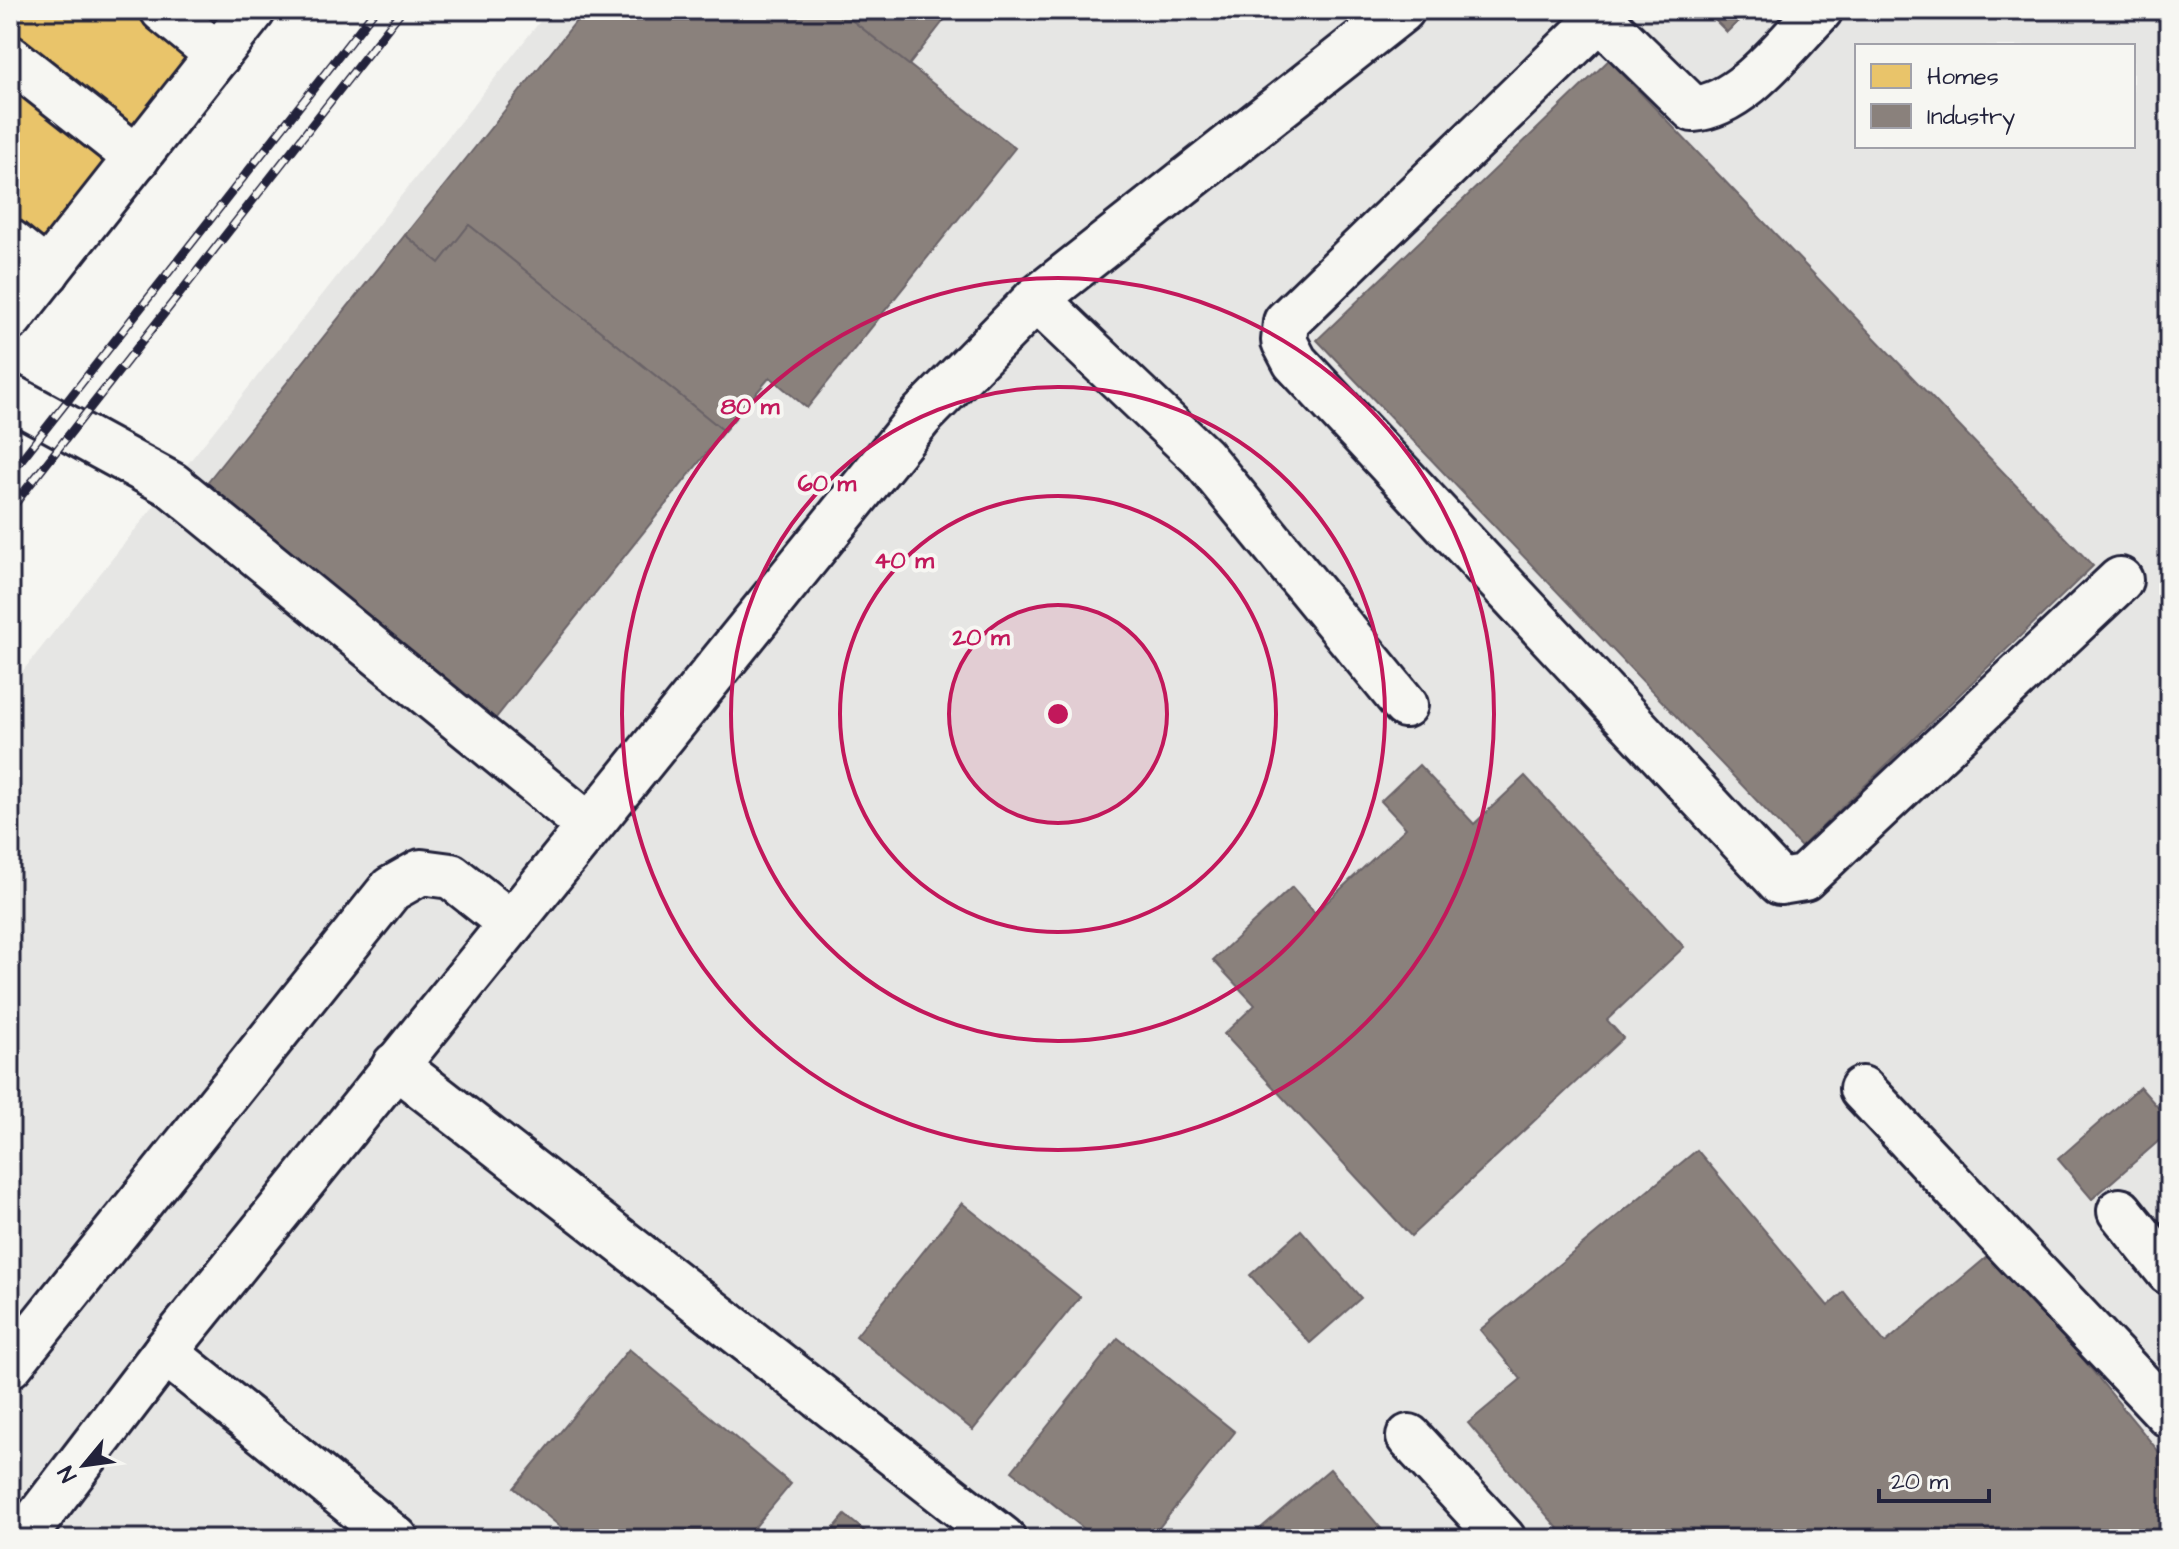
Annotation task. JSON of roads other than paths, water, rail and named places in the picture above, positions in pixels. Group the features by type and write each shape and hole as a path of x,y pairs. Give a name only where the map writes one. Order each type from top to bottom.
{"street":[{"path":"163,10 218,55"},
{"path":"10,318 253,10"},
{"path":"22,1539 165,1352 509,922 921,416 1036,299 1402,10"},
{"path":"1820,10 1732,98 1709,108 1693,109 1596,14 1286,322 1284,341 1295,362 1780,882 1804,878 2120,580"},
{"path":"10,58 137,158"},
{"path":"10,242 47,272"},
{"path":"1036,299 1202,457 1405,705"},
{"path":"10,397 172,485 588,825"},
{"path":"10,1365 391,889 421,872 451,876 509,922"},
{"path":"395,1065 1003,1539"},
{"path":"1862,1089 2169,1415"},
{"path":"2120,1211 2169,1272"},
{"path":"165,1352 396,1539"},
{"path":"1409,1437 1503,1539"}],"railway":[{"path":"10,474 375,10"},
{"path":"10,510 402,10"}]}
